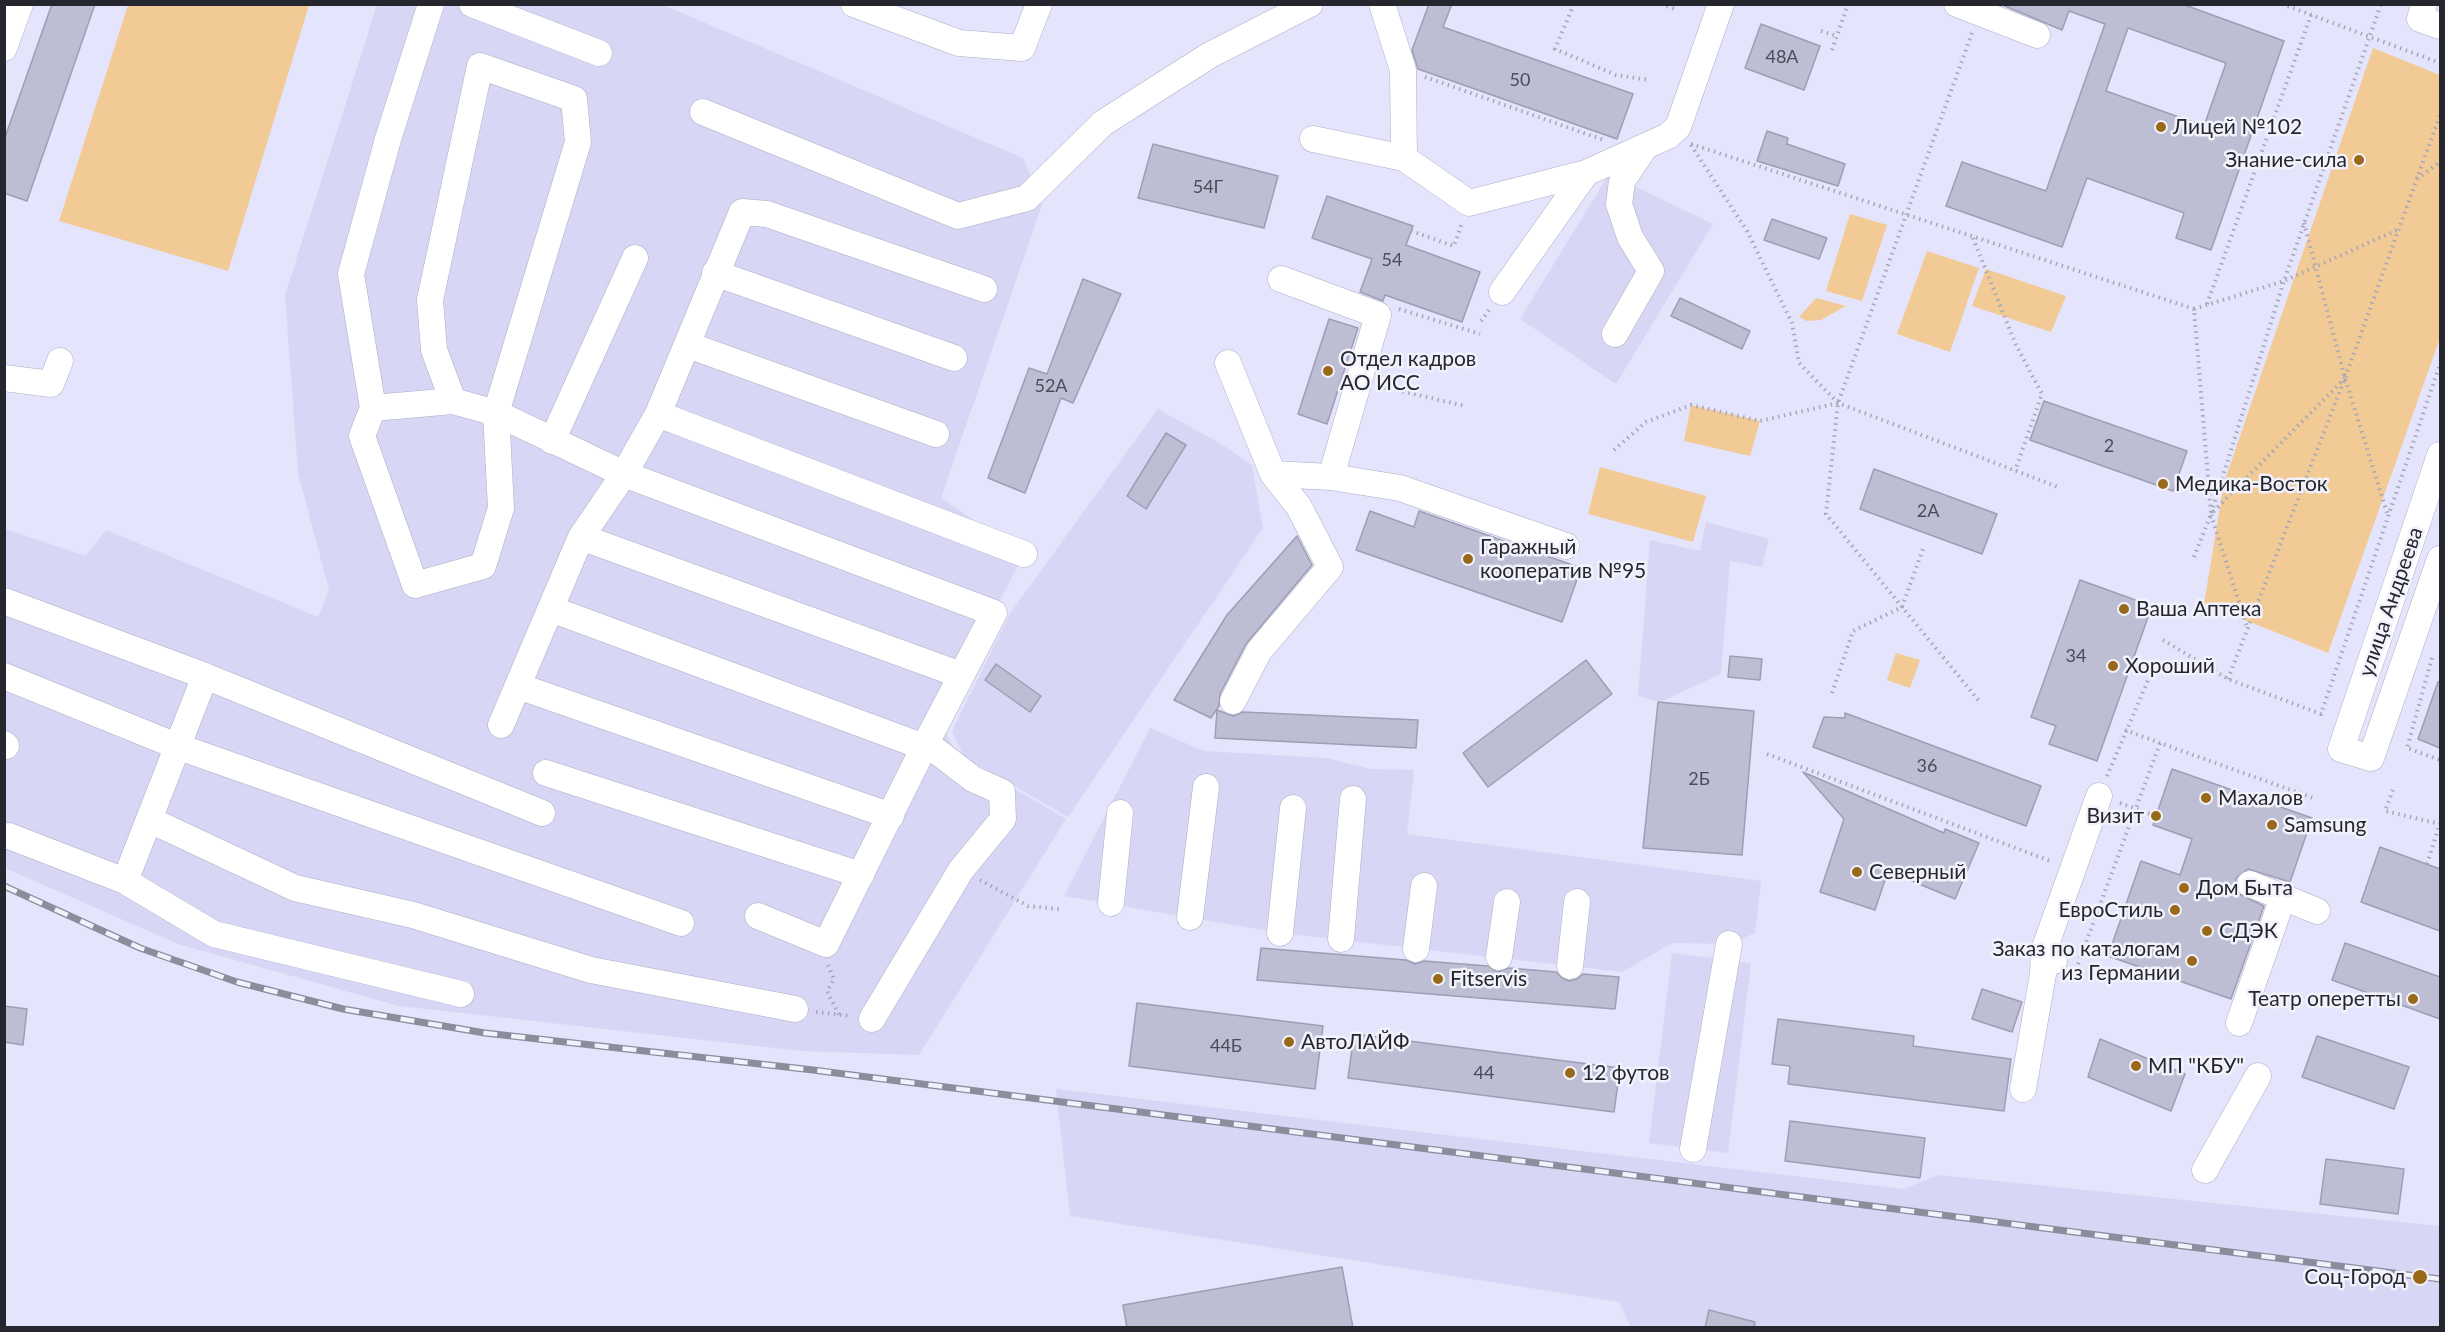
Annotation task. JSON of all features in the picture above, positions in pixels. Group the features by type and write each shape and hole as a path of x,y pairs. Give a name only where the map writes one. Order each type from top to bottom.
{"street":[{"path":"4,48 20,4"},
{"path":"432,4 388,139 351,274 373,408 362,436 415,585 483,566 501,508 496,413 578,142 574,99 480,66 430,300 434,350 453,401"},
{"path":"472,4 599,53"},
{"path":"854,4 959,43 1022,48 1039,4"},
{"path":"703,112 958,216 1027,198 1103,123 1210,55 1310,4"},
{"path":"1382,4 1403,70 1404,158"},
{"path":"1313,139 1404,158 1469,203 1586,173 1668,136 1677,127 1721,4"},
{"path":"1968,9 2037,35"},
{"path":"1615,334 1651,271 1630,237 1619,204 1622,181 1645,147"},
{"path":"1502,292 1586,173"},
{"path":"501,725 581,537 624,474 657,414 688,345 715,273 742,212 766,214 984,289"},
{"path":"552,441 635,258"},
{"path":"715,273 954,358"},
{"path":"1281,279 1378,315 1331,477"},
{"path":"688,345 936,434"},
{"path":"4,378 51,384 60,361"},
{"path":"1228,363 1273,474 1299,507 1330,567 1259,651 1233,701"},
{"path":"373,408 453,401 496,413 624,474 994,613 826,944 758,916"},
{"path":"657,414 1024,554"},
{"name":"улица Андреева","path":"2440,455 2341,748 2370,758 2440,559"},
{"path":"1273,474 1331,477 1400,488 1566,546"},
{"path":"581,537 961,675"},
{"path":"4,601 205,676 542,813"},
{"path":"551,609 925,745 973,779 1002,792 1003,819 961,870 872,1019"},
{"path":"4,676 179,747 681,923"},
{"path":"125,881 205,676"},
{"path":"518,686 891,816"},
{"path":"546,773 861,875"},
{"path":"1190,917 1206,787"},
{"path":"2023,1089 2043,974 2058,960 2071,869 2099,796"},
{"path":"1341,939 1353,799"},
{"path":"1280,933 1293,808"},
{"path":"1111,903 1120,813"},
{"path":"150,820 295,888 413,915 591,970 795,1009"},
{"path":"9,836 125,881 214,934 461,994"},
{"path":"2250,884 2317,911"},
{"path":"1416,949 1424,886"},
{"path":"2239,1023 2283,897"},
{"path":"1499,957 1507,902"},
{"path":"1570,966 1577,902"},
{"path":"1693,1149 1729,944"},
{"path":"2205,1170 2258,1076"}],"path":[{"path":"1574,4 1556,49 1616,75 1649,80"},
{"path":"1661,4 1678,10"},
{"path":"1832,50 1848,4"},
{"path":"2282,4 2440,63"},
{"path":"2194,557 2211,514 2284,281 2368,35 2381,4"},
{"path":"1968,9 1907,216 1838,403 1827,514 1979,701"},
{"path":"2207,304 2311,15"},
{"path":"1821,31 1837,36"},
{"path":"1403,70 1606,141"},
{"path":"1688,99 1690,144 1752,241 1792,323 1799,363 1838,403 2058,487"},
{"path":"2228,679 2345,378 2440,115"},
{"path":"1690,144 2194,309 2284,281 2398,230"},
{"path":"2416,180 2440,162"},
{"path":"2304,222 2345,378 2388,517"},
{"path":"1411,231 1454,246"},
{"path":"1972,238 2016,345 2042,394 2015,471"},
{"path":"1402,308 1480,333"},
{"path":"2194,309 2211,514 2247,628"},
{"path":"2163,640 2228,679 2320,714 2440,364"},
{"path":"2211,514 2345,378"},
{"path":"1358,381 1466,406"},
{"path":"1614,450 1646,422 1691,405 1760,421 1838,403"},
{"path":"1832,693 1853,631 1902,607 1923,549"},
{"path":"2434,650 2407,748 2440,760"},
{"path":"2149,678 2125,730 2099,796 2156,816"},
{"path":"2125,730 2313,798"},
{"path":"2058,960 2137,809 2160,743"},
{"path":"1767,754 2071,869"},
{"path":"2393,790 2385,812 2440,824 2427,864"},
{"path":"961,870 1028,906 1059,909"},
{"path":"834,979 827,991 839,1015"},
{"path":"795,1009 872,1019"}],"shaded area":[{"path":"128,5 309,5 228,271 59,221"},
{"path":"377,5 663,5 1023,158 1042,205 941,498 1024,554 961,675 943,726 956,754 1066,819 919,1055 802,1051 399,1006 178,944 5,868 5,529 86,556 106,530 318,617 329,590 298,473 285,295"},
{"path":"2373,48 2440,75 2440,338 2328,653 2204,604 2224,483"},
{"path":"1609,174 1713,224 1616,384 1520,319"},
{"path":"1850,214 1887,225 1862,301 1826,291"},
{"path":"1927,251 1979,268 1950,352 1897,334"},
{"path":"1986,269 2066,296 2051,332 1972,306"},
{"path":"1816,298 1846,306 1821,320 1807,321 1799,317"},
{"path":"1691,405 1760,421 1750,456 1684,441"},
{"path":"1158,409 1223,445 1252,465 1263,528 1068,817 964,757 952,731 1011,612"},
{"path":"1600,467 1706,496 1693,542 1588,514"},
{"name":"Гаражный кооператив №95","path":"1706,522 1769,539 1762,567 1730,561 1721,674 1660,702 1638,696 1650,540 1700,551"},
{"path":"1896,653 1920,660 1910,688 1887,680"},
{"path":"1150,728 1204,751 1326,758 1372,769 1414,770 1407,834 1761,881 1755,933 1729,944 1672,943 1622,972 1280,933 1064,896"},
{"path":"1672,953 1751,963 1728,1153 1649,1143"},
{"path":"1056,1089 1904,1189 1938,1175 2440,1226 2440,1327 1631,1327 1619,1302 1070,1216"}],"building":[{"path":"52,4 95,4 27,201 4,193 4,140"},
{"path":"1429,4 1452,4 1443,27 1633,94 1617,139 1418,69 1412,50"},
{"name":"Лицей №102","path":"2000,4 2182,4 2284,41 2211,250 2176,238 2184,213 2087,178 2062,247 1946,206 1962,162 2046,191 2105,24 2069,11 2062,30","holes":["2128,28 2226,63 2204,126 2106,91"]},
{"path":"1761,24 1820,46 1804,90 1745,68"},
{"path":"1767,131 1788,138 1787,144 1845,164 1838,186 1757,161"},
{"path":"1153,144 1278,176 1264,228 1138,198"},
{"path":"1327,196 1413,226 1406,245 1480,272 1462,322 1385,295 1383,301 1360,292 1372,259 1312,238"},
{"path":"1772,219 1827,238 1819,259 1764,240"},
{"path":"1083,279 1121,294 1073,403 1061,398 1025,493 988,478 1029,368 1047,374"},
{"path":"1680,298 1750,331 1742,349 1671,316"},
{"name":"Отдел кадров АО ИСС","path":"1329,319 1358,328 1327,424 1298,414"},
{"path":"2044,401 2187,451 2173,491 2030,440"},
{"path":"1166,433 1186,445 1146,509 1127,496"},
{"path":"1874,469 1997,514 1982,554 1860,509"},
{"name":"Гаражный кооператив №95","path":"1370,511 1414,527 1419,511 1581,568 1562,622 1356,550"},
{"path":"1297,536 1312,565 1246,644 1220,694 1219,706 1211,718 1174,700 1227,615"},
{"path":"2080,580 2152,606 2097,761 2049,744 2056,726 2031,717"},
{"path":"1730,656 1762,659 1760,680 1728,677"},
{"path":"1586,660 1612,694 1488,787 1463,753"},
{"path":"996,664 1041,696 1030,712 985,680"},
{"path":"2438,682 2440,682 2440,748 2418,739"},
{"path":"1658,702 1754,711 1742,855 1643,848"},
{"path":"1217,710 1233,716 1243,712 1418,720 1416,748 1215,738"},
{"path":"1845,713 2041,786 2026,826 1813,747 1824,717 1845,718"},
{"name":"Дом Быта","path":"2172,769 2312,818 2290,882 2248,869 2236,878 2235,886 2239,894 2264,906 2231,999 2108,956 2141,861 2180,875 2192,839 2153,825"},
{"path":"1803,772 1944,833 1945,829 1979,843 1955,899 1888,871 1875,910 1820,892 1844,819"},
{"path":"2380,847 2440,869 2440,931 2361,902"},
{"name":"Театр оперетты","path":"2345,943 2440,977 2440,1019 2332,980"},
{"name":"Fitservis","path":"1261,948 1406,960 1415,964 1424,961 1488,966 1497,972 1509,968 1556,972 1569,981 1583,974 1619,977 1615,1009 1257,980"},
{"path":"1982,989 2022,1002 2012,1032 1972,1019"},
{"path":"1137,1003 1323,1026 1315,1089 1129,1066"},
{"path":"4,1006 27,1009 23,1045 4,1042"},
{"path":"1778,1019 1914,1036 1913,1046 2011,1059 2004,1111 1788,1084 1790,1066 1772,1064"},
{"path":"1354,1034 1620,1068 1614,1112 1348,1078"},
{"path":"2317,1036 2409,1067 2394,1109 2302,1077"},
{"path":"2100,1039 2185,1074 2171,1111 2088,1077"},
{"path":"1790,1121 1925,1138 1920,1178 1785,1161"},
{"path":"2326,1159 2404,1169 2398,1214 2320,1204"},
{"path":"1342,1267 1353,1328 1127,1328 1123,1305"},
{"path":"1709,1310 1755,1322 1754,1328 1705,1328"}],"railway":[{"path":"4,886 140,948 237,982 343,1009 485,1033 813,1070 2440,1279"}],"place":[{"name":"Лицей №102","path":"2161,127"},
{"name":"Знание-сила","path":"2359,160"},
{"name":"Отдел кадров АО ИСС","path":"1328,371"},
{"name":"Медика-Восток","path":"2163,484"},
{"name":"Гаражный кооператив №95","path":"1468,559"},
{"name":"Ваша Аптека","path":"2124,609"},
{"name":"Хороший","path":"2113,666"},
{"name":"Махалов","path":"2206,798"},
{"name":"Визит","path":"2156,816"},
{"name":"Samsung","path":"2272,825"},
{"name":"Северный","path":"1857,872"},
{"name":"Дом Быта","path":"2184,888"},
{"name":"ЕвроСтиль","path":"2175,910"},
{"name":"СДЭК","path":"2207,931"},
{"name":"Заказ по каталогам из Германии","path":"2192,961"},
{"name":"Fitservis","path":"1438,979"},
{"name":"Театр оперетты","path":"2413,999"},
{"name":"АвтоЛАЙФ","path":"1289,1042"},
{"name":"МП \"КБУ\"","path":"2136,1066"},
{"name":"12 футов","path":"1570,1073"},
{"name":"Соц-Город","path":"2420,1277"}]}
